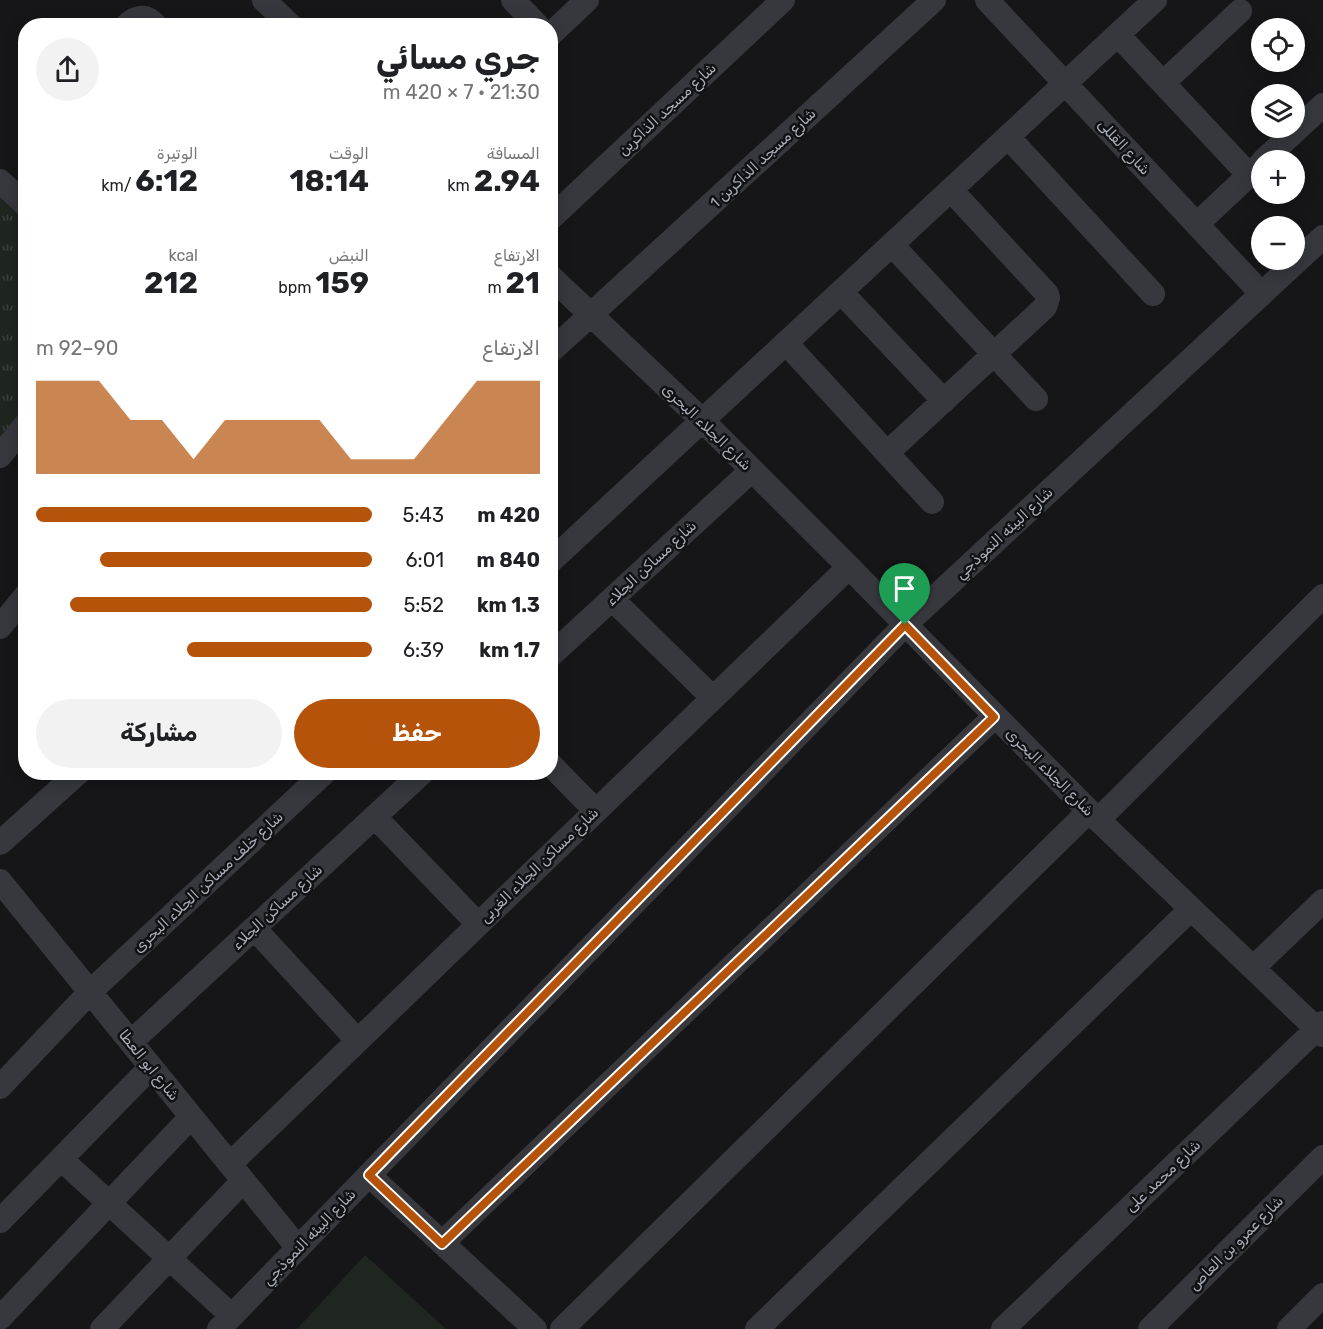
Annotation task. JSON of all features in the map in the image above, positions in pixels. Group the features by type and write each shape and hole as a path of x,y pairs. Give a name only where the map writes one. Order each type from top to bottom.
{"street":[{"path":"264,0 283,18"},
{"path":"513,0 530,18"},
{"path":"558,27 587,0"},
{"name":"شارع مسجد الذاكرين","path":"558,211 783,0"},
{"name":"شارع مسجد الذاكرين 1","path":"558,345 934,0"},
{"name":"شارع القللى","path":"987,0 1261,293"},
{"path":"558,555 1155,0"},
{"path":"1163,83 1240,11"},
{"path":"1118,35 1163,83 1251,160"},
{"path":"1275,150 1323,105"},
{"path":"1008,137 1153,294"},
{"path":"1197,225 1251,173"},
{"path":"0,181 18,198"},
{"path":"887,453 1045,307 1048,298 1047,294 951,190"},
{"name":"شارع البيئه النموذجي","path":"225,1323 905,625 1323,237"},
{"path":"892,245 1036,399"},
{"name":"شارع الجلاء البحرى","path":"558,284 703,421 1094,816 1253,968 1321,1029"},
{"path":"841,292 944,401"},
{"path":"786,344 932,502"},
{"path":"0,456 18,434"},
{"name":"شارع مساكن الجلاء","path":"558,649 752,470"},
{"name":"شارع مساكن الجلاء الغربى","path":"102,1329 169,1258 236,1172 357,1040 849,567"},
{"path":"562,1329 1323,596"},
{"path":"612,599 712,698"},
{"path":"0,627 18,605"},
{"path":"442,1244 994,717"},
{"path":"558,772 596,811"},
{"path":"0,843 70,780"},
{"name":"شارع خلف مساكن الجلاء البحرى","path":"0,1088 90,992 316,780"},
{"name":"شارع مساكن الجلاء","path":"130,1042 414,780"},
{"path":"375,817 478,924"},
{"name":"شارع ابو العطا","path":"0,880 298,1248"},
{"path":"1253,968 1323,901"},
{"path":"757,1329 1191,909"},
{"path":"254,928 357,1040"},
{"name":"شارع محمد على","path":"1003,1329 1321,1029"},
{"path":"0,1221 151,1067"},
{"path":"0,1318 191,1117"},
{"name":"شارع عمرو بن العاص","path":"1150,1329 1323,1157"},
{"path":"61,1159 169,1258 225,1323"},
{"path":"369,1175 535,1329"},
{"path":"1289,1329 1323,1295"}],"green space":[{"path":"0,180 18,197 18,434 0,457"},
{"path":"365,1255 446,1329 297,1329"}],"route":[{"path":"905,625 994,717 442,1244 369,1175 905,625"}]}
